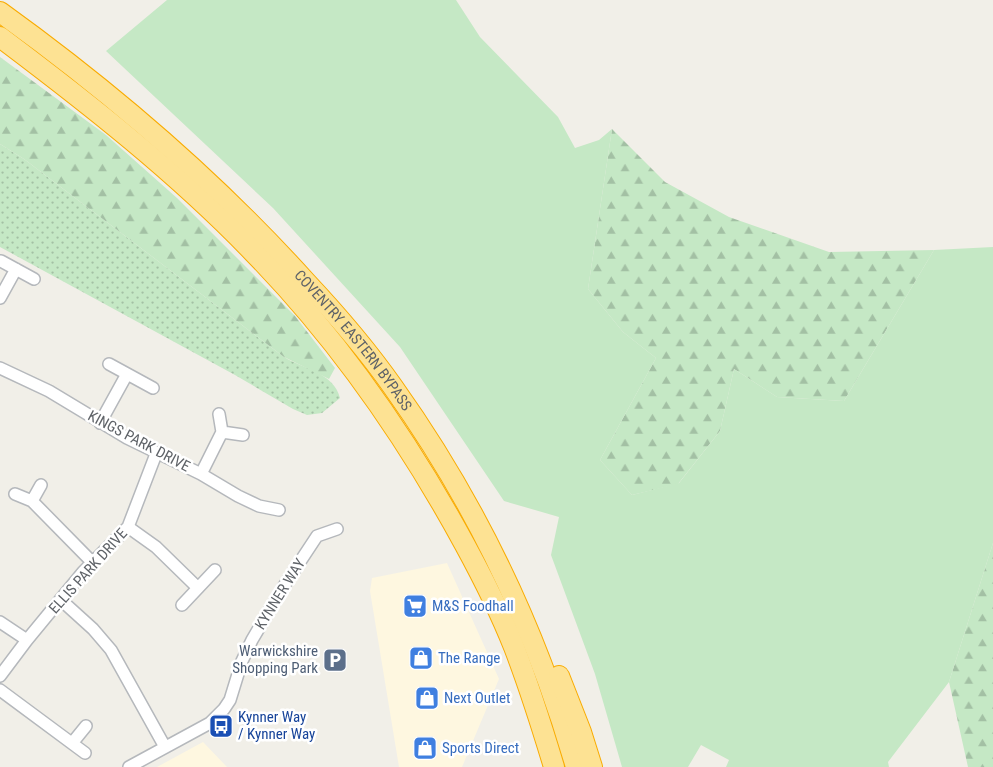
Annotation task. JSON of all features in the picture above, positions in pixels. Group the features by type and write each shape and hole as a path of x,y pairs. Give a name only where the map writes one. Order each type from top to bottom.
{"highway":[{"name":"COVENTRY EASTERN BYPASS","path":"0,12 50,48 159,135 260,230 342,322 393,387 457,486 487,541 530,635 576,767"},
{"name":"COVENTRY EASTERN BYPASS","path":"0,37 57,80 210,209 272,273 326,335 366,387 406,444 449,515 481,576 513,645 554,767"},
{"path":"260,230 319,277 354,318 402,381 462,472 498,535 542,630 581,732 592,767"},
{"path":"272,273 399,452 472,584 516,685 544,767"}],"street":[{"path":"0,261 34,279"},
{"path":"0,298 16,269"},
{"path":"109,364 153,388"},
{"name":"KINGS PARK DRIVE","path":"0,368 49,391 100,423 156,454 201,474 259,506 279,510"},
{"path":"100,423 127,374"},
{"path":"201,474 222,432 219,414"},
{"path":"222,432 243,435"},
{"name":"ELLIS PARK DRIVE","path":"0,676 26,640 92,562 128,527 156,454"},
{"path":"32,501 41,485"},
{"path":"15,494 32,501 92,562"},
{"path":"128,527 156,547 198,588"},
{"name":"KYNNER WAY","path":"129,767 210,723 224,709 230,700 242,662 252,640 306,552 317,536 337,529"},
{"path":"182,605 215,570"},
{"path":"61,600 93,629 111,650 165,747"},
{"path":"0,622 26,640"},
{"path":"0,690 73,742 85,753"},
{"path":"73,742 86,726"}],"shaded area":[{"path":"447,563 499,679 462,767 399,767 370,591 372,578"},
{"path":"203,742 227,767 157,767"}],"green space":[{"path":"167,0 456,0 480,37 558,117 575,148 599,140 612,129 588,289 623,332 656,358 600,460 632,495 679,483 720,431 734,369 777,397 844,401 934,250 993,247 993,543 949,682 888,762 889,767 726,767 729,760 701,745 688,767 622,767 595,674 551,555 559,517 504,501 400,347 273,208 106,51"},
{"path":"0,57 106,135 177,198 295,316 335,368 329,379 284,357 24,159 0,144"},
{"path":"612,129 665,182 729,217 829,252 934,250 844,401 777,397 734,369 720,431 678,484 632,495 600,460 656,358 623,332 588,289"},
{"path":"0,144 24,159 284,357 325,377 337,390 340,398 322,413 307,415 293,409 235,375 0,247"},
{"path":"993,543 993,767 968,767 949,682"}],"place":[{"name":"M&S Foodhall","path":"415,606"},
{"name":"The Range","path":"421,658"},
{"name":"Warwickshire Shopping Park","path":"335,660"},
{"name":"Next Outlet","path":"427,698"},
{"name":"Kynner Way / Kynner Way","path":"221,726"},
{"name":"Sports Direct","path":"425,748"}]}
